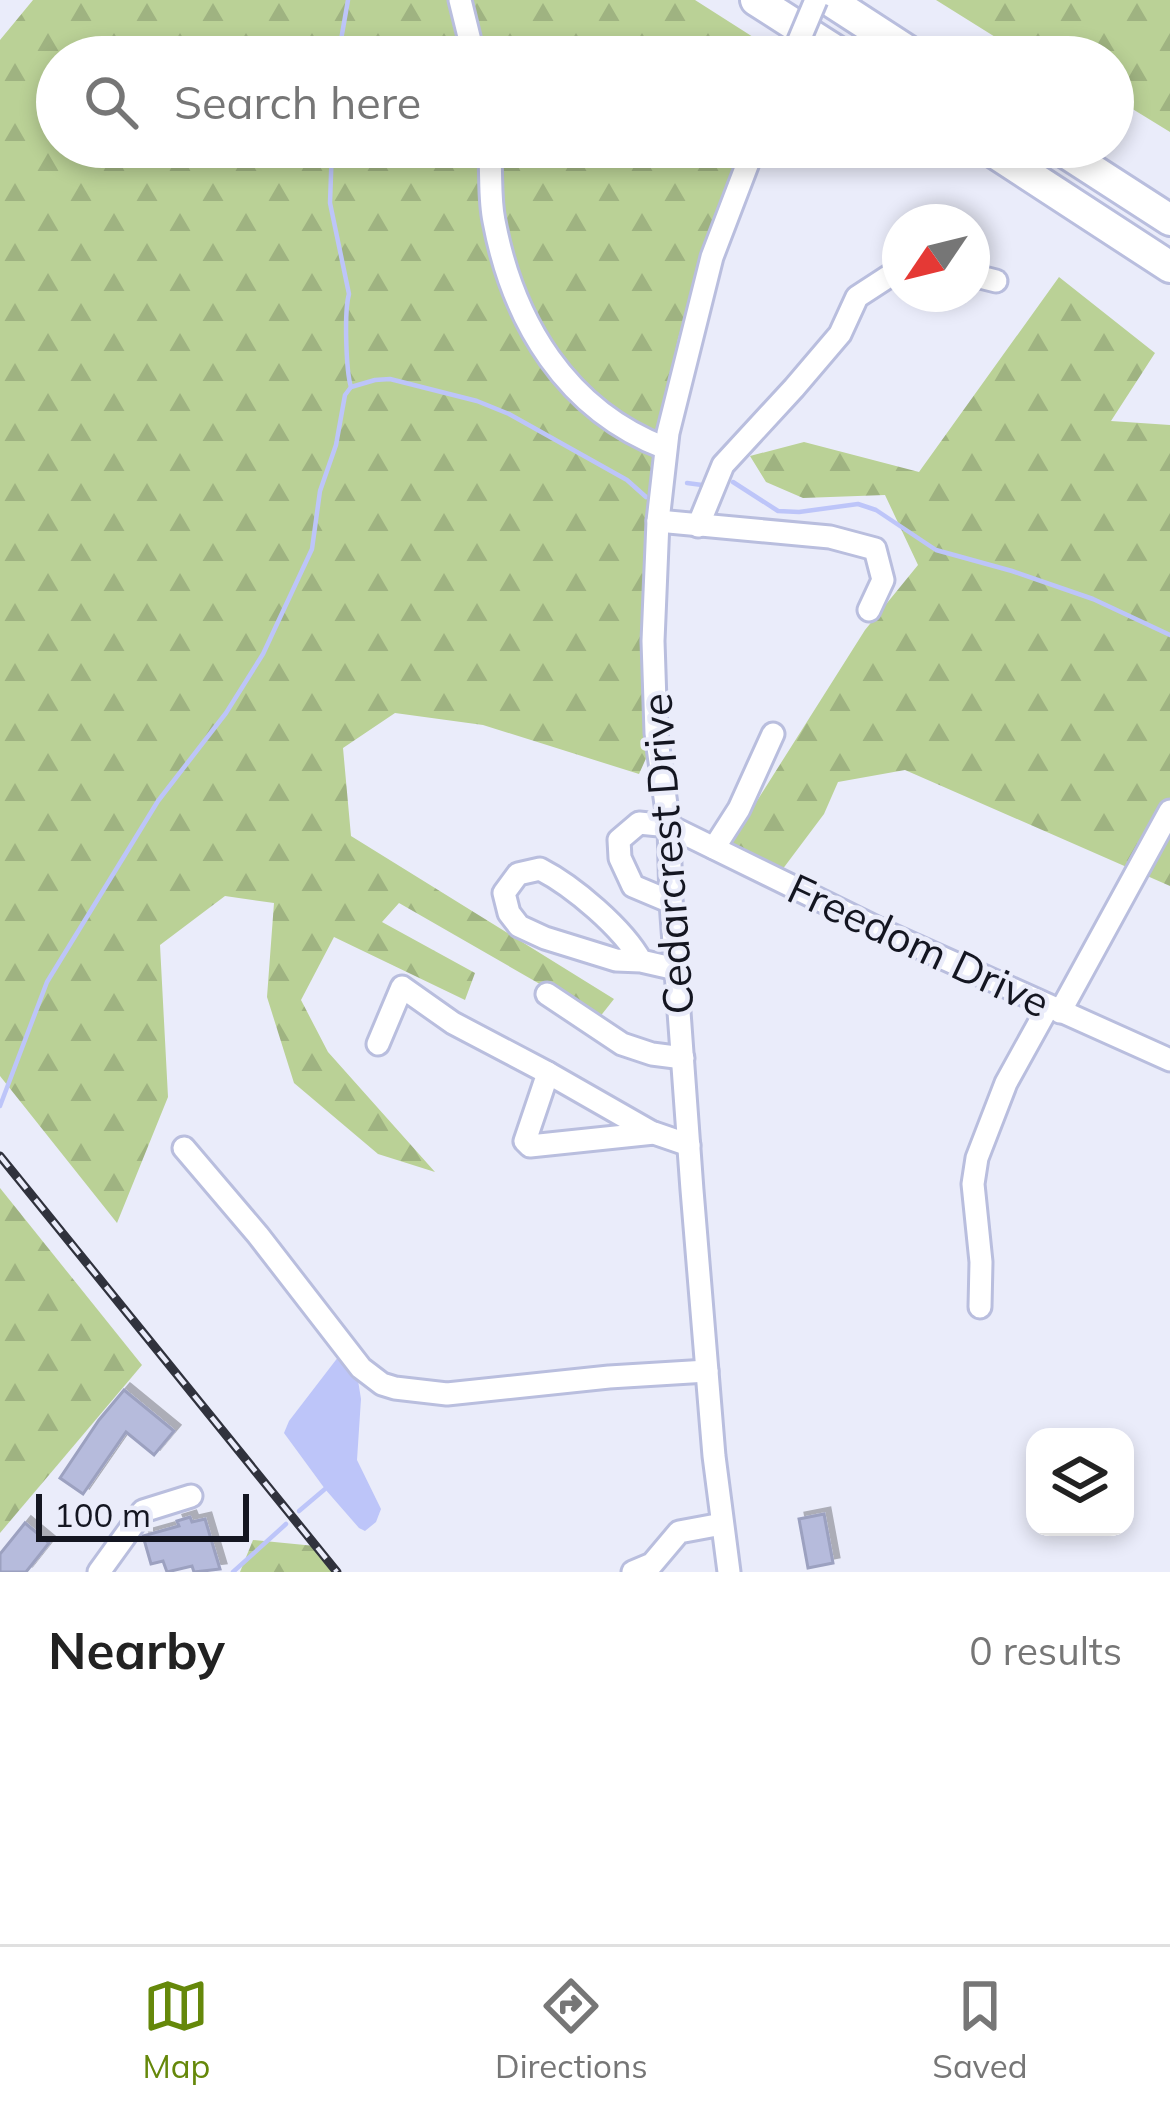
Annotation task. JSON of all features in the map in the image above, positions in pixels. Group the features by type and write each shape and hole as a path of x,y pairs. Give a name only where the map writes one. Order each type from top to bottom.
{"highway":[{"path":"756,0 812,36"},
{"path":"829,0 885,36"},
{"path":"1018,168 1170,267"},
{"path":"1090,168 1170,220"}],"street":[{"path":"460,0 469,36"},
{"path":"801,36 816,0"},
{"path":"491,168 495,225 516,301 534,336 593,406 636,437 665,448"},
{"name":"Cedarcrest Drive","path":"729,1572 688,1145 653,640 665,448 712,257 746,168"},
{"path":"990,280 996,281"},
{"path":"698,526 723,465 840,334 857,297 882,281"},
{"path":"658,520 830,537 875,549 884,580 869,610"},
{"path":"714,848 739,808 772,734"},
{"path":"980,1307 973,1184 976,1157 1006,1083 1133,882 1170,811"},
{"path":"669,826 639,823 619,840 620,858 633,886 670,902"},
{"name":"Freedom Drive","path":"669,826 892,935 1170,1060"},
{"path":"641,961 628,938 561,880 539,869 518,874 504,893 509,913 519,926 545,938 616,960 676,969"},
{"path":"378,1044 402,987 454,1023 654,1133 688,1145"},
{"path":"547,994 622,1044 682,1058"},
{"path":"548,1073 525,1142 530,1147 654,1133"},
{"path":"184,1148 344,1348 382,1384 447,1394 707,1371"},
{"path":"99,1572 143,1511 191,1496"},
{"path":"633,1572 662,1563 679,1532 722,1524"}],"green space":[{"path":"33,0 695,0 752,36 36,36 36,168 733,168 702,252 654,447 644,544 648,754 639,774 483,725 395,713 343,748 351,836 614,999 599,1018 399,903 382,922 475,973 465,1000 334,937 301,1000 328,1052 435,1172 378,1154 294,1083 267,997 274,903 225,896 160,945 168,1097 117,1223 0,1076 0,40"},
{"path":"936,0 1170,0 1170,132 1134,110 1134,36 993,36"},
{"path":"1059,277 1155,353 1111,421 1170,425 1170,886 905,770 838,782 824,814 776,878 724,853 865,630 918,565 885,495 803,498 766,482 750,456 804,442 919,472"},
{"path":"0,1188 142,1365 0,1533"},
{"path":"253,1540 315,1546 337,1572 240,1572"}],"water":[{"path":"342,1352 357,1374 361,1399 357,1460 381,1509 376,1522 365,1531 325,1489 284,1433"}],"building":[{"path":"124,1390 174,1431 154,1455 126,1432 83,1494 60,1478"},
{"path":"824,1514 833,1563 808,1568 799,1519"},
{"path":"190,1517 192,1522 205,1519 220,1569 194,1572 192,1566 167,1572 163,1561 151,1564 143,1536 179,1526 177,1521"},
{"path":"25,1523 49,1543 26,1572 0,1572 0,1554"}],"waterway":[{"path":"342,36 348,0"},
{"path":"0,1106 47,982 158,801 226,713 263,654 312,549 320,491 351,387 346,341 349,294 330,203 331,168"},
{"path":"351,387 390,379 477,401 627,480 646,497"},
{"path":"733,482 778,511 858,504 876,510 936,550 1093,599 1170,635"},
{"path":"687,483 702,485"},
{"path":"299,1511 325,1489"},
{"path":"233,1572 286,1524"}],"railway":[{"path":"0,1156 337,1572"}]}
